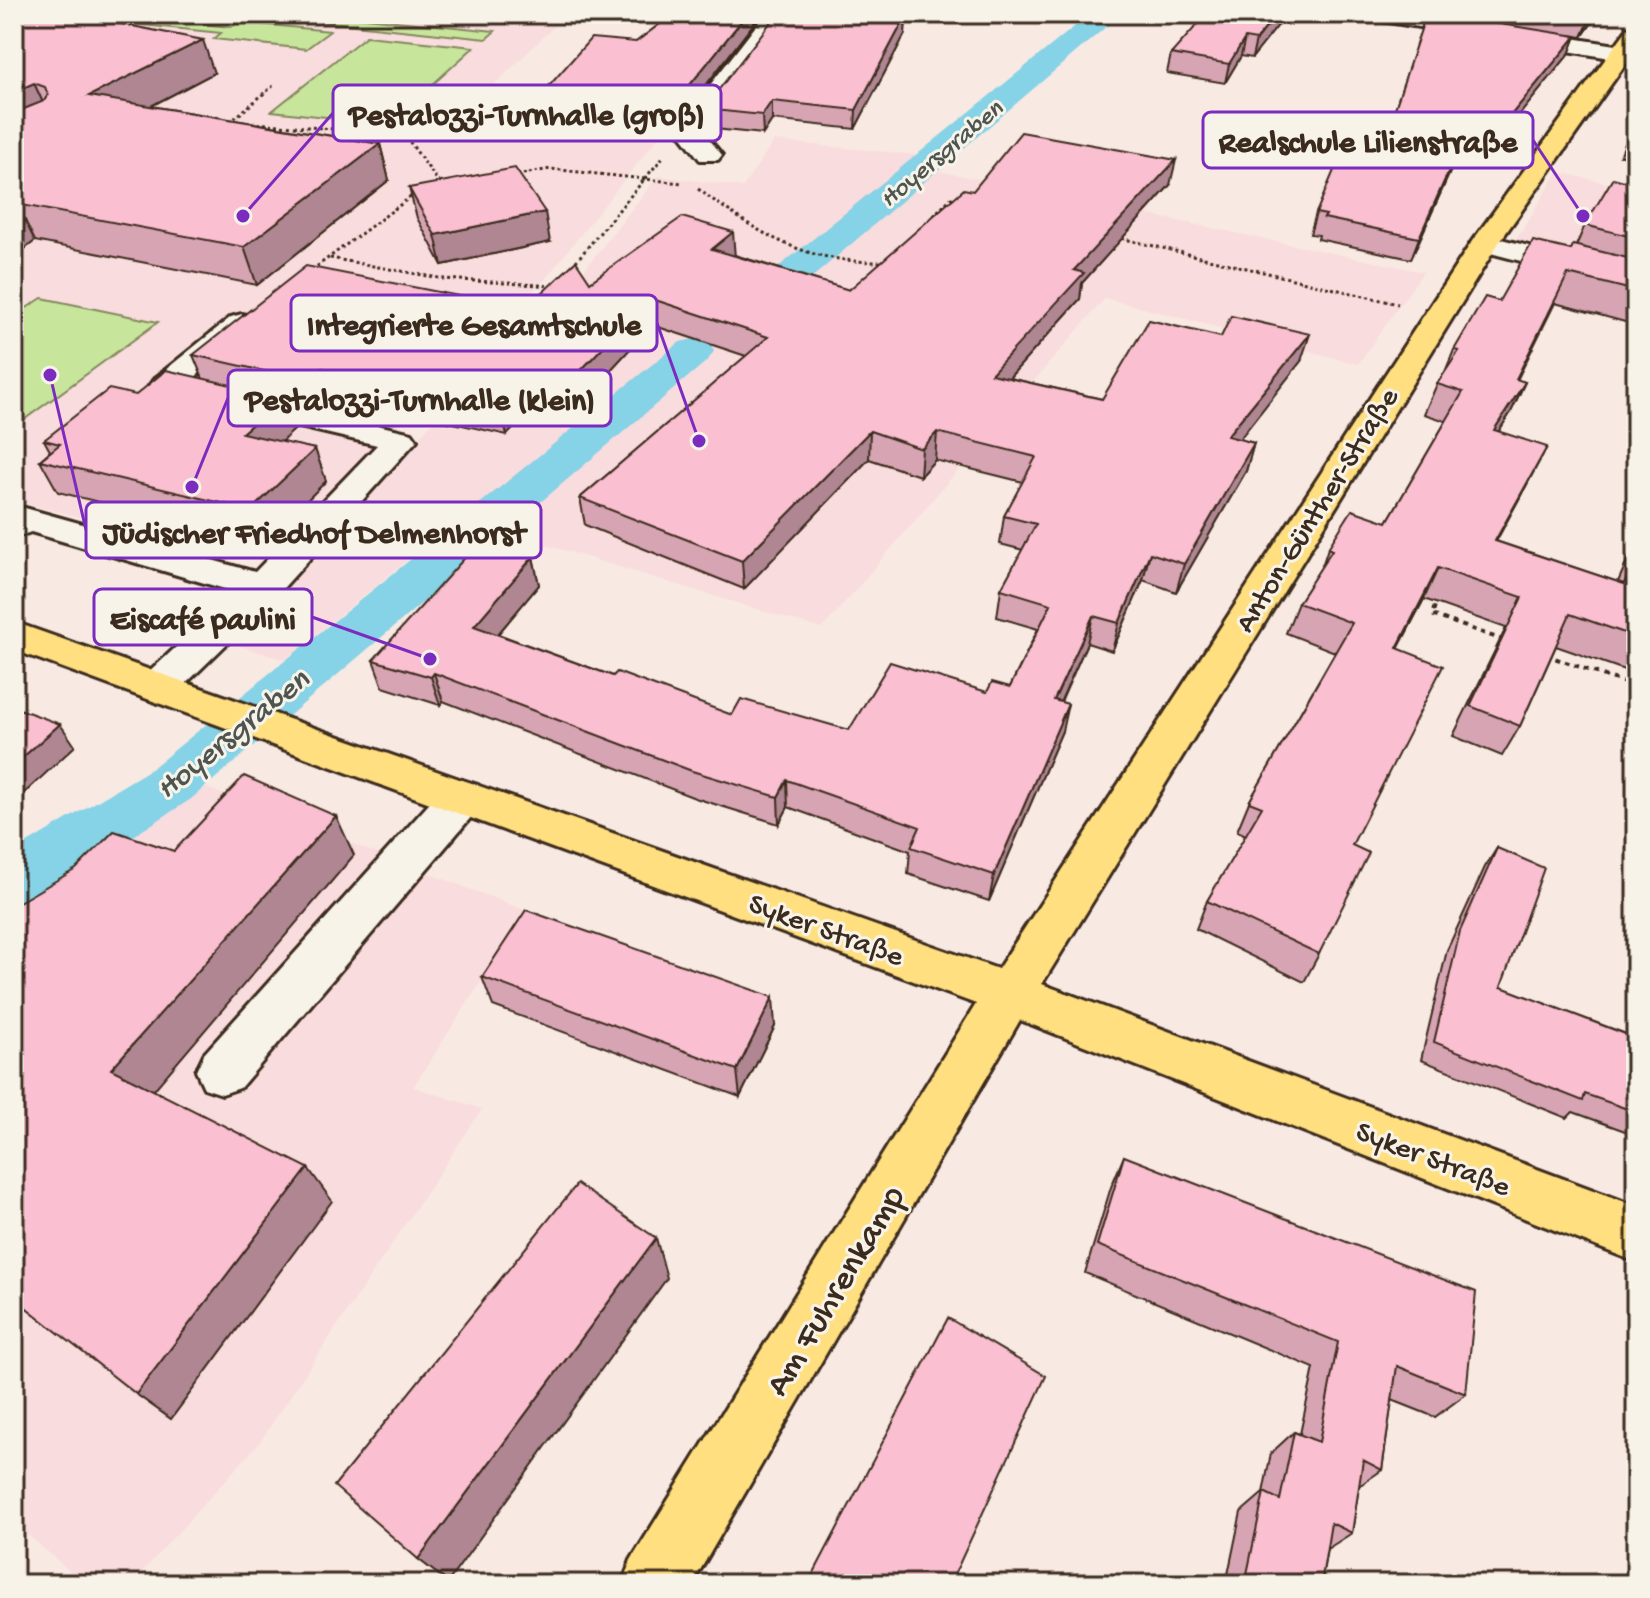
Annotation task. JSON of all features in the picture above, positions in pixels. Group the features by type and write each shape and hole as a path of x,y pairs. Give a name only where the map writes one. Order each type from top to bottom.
{"main road":[{"name":"Anton-Günther-Straße","path":"1009,994 1485,243 1626,60"},
{"name":"Syker Straße","path":"14,635 1009,994 1636,1234"},
{"name":"Am Fuhrenkamp","path":"655,1584 1009,994"}],"street":[{"path":"709,155 688,129 776,14"},
{"path":"1376,14 1626,60"},
{"path":"1485,243 1636,282"},
{"path":"158,687 263,587 400,440 165,386 256,311"},
{"path":"14,527 25,519 263,587"},
{"path":"222,1071 462,797"}],"path":[{"path":"273,86 228,122 404,134 442,188 430,190"},
{"path":"566,274 642,178 688,129"},
{"path":"505,177 551,169 689,183 773,243 854,264 885,262"},
{"path":"256,311 417,193"},
{"path":"918,230 951,198 967,202"},
{"path":"1104,235 1441,315"},
{"path":"329,258 444,279 556,286 545,297"},
{"path":"1440,592 1432,615 1505,641"},
{"path":"1534,651 1636,687"}],"shaded area":[{"path":"14,14 567,14 467,111 664,130 546,278 262,561 14,501"},
{"path":"774,141 936,157 929,169 1423,272 1358,364 1105,298 822,629 459,518 285,660 223,641 490,363 574,283 658,176 743,187"},
{"path":"1558,172 1636,190 1636,272 1515,242"},
{"path":"206,788 527,911 413,1087 482,1109 259,1443 131,1584 85,1584 14,1523 14,916"}],"green space":[{"path":"250,14 326,14 495,31 486,39"},
{"path":"142,18 231,27 240,22 330,31 306,49 214,39 221,33 133,24"},
{"path":"366,36 474,47 389,124 272,111"},
{"path":"42,298 158,322 14,427 14,316"}],"building":[{"path":"14,14 71,14 203,40 89,96 380,144 244,247 17,204 14,207 14,113 44,101 48,95 45,87 34,83 14,92"},
{"path":"670,14 747,14 673,106 542,94 591,38 636,42"},
{"path":"777,14 906,16 856,110 772,101 762,115 704,109"},
{"path":"1220,14 1277,14 1256,40 1245,38 1229,64 1171,54 1204,17 1216,19"},
{"path":"1426,14 1576,36 1488,143 1438,145 1458,150 1419,238 1324,218 1326,215 1316,213 1340,156 1357,159 1391,121"},
{"path":"1555,14 1593,14 1590,19"},
{"path":"1636,119 1636,139 1627,140"},
{"path":"1021,132 1176,160 1074,270 1084,273 991,374 1102,399 1149,320 1221,337 1231,316 1310,334 1227,436 1254,443 1184,564 1150,553 1119,623 1093,616 1054,700 1068,704 994,875 911,847 920,827 787,780 778,797 692,771 434,673 431,677 373,660 479,542 533,557 474,626 613,676 617,672 732,715 741,699 849,730 890,662 987,692 992,682 1010,687 1051,604 1001,589 1036,524 1004,516 1036,457 937,432 922,449 870,431 742,561 580,498 768,337 649,298 570,382 534,374 501,408 322,368 308,381 193,355 306,266 525,309 576,261 590,282 682,217 733,232 712,249 849,290 964,189 973,191"},
{"path":"515,168 545,212 435,235 409,188"},
{"path":"1613,178 1636,184 1636,238 1585,225"},
{"path":"1533,241 1571,250 1573,245 1636,260 1636,291 1568,274 1516,379 1525,382 1494,430 1547,447 1495,541 1624,584 1636,555 1636,637 1570,614 1520,726 1470,706 1522,597 1438,568 1397,648 1443,666 1352,845 1369,853 1319,954 1207,901 1262,807 1249,802 1352,623 1298,603 1332,550 1328,548 1352,510 1387,522 1463,392 1437,384 1459,351 1454,350 1485,297 1499,301"},
{"path":"166,370 283,397 242,433 315,449 251,510 40,460 60,444 44,440 109,389 136,395"},
{"path":"14,707 60,724 14,765"},
{"path":"244,776 336,816 111,1069 308,1168 136,1394 14,1298 14,905 76,869 114,831 174,851"},
{"path":"1497,848 1544,868 1501,987 1636,1038 1636,1112 1585,1094 1583,1101 1434,1042 1460,931"},
{"path":"526,910 773,997 737,1070 482,977"},
{"path":"1124,1156 1476,1292 1466,1394 1397,1366 1382,1470 1363,1460 1352,1533 1331,1523 1321,1584 1245,1584 1264,1492 1280,1500 1294,1432 1319,1442 1338,1342 1097,1245"},
{"path":"577,1184 656,1238 418,1559 334,1486"},
{"path":"948,1318 1046,1376 950,1584 808,1584"}],"waterway":[{"name":"Hoyersgraben","path":"774,290 1107,14"},
{"name":"Hoyersgraben","path":"14,882 171,784 694,351"}],"place":[{"name":"Pestalozzi-Turnhalle (groß)","path":"243,216"},
{"name":"Realschule Lilienstraße","path":"1583,216"},
{"name":"Jüdischer Friedhof Delmenhorst","path":"50,375"},
{"name":"Integrierte Gesamtschule","path":"699,441"},
{"name":"Pestalozzi-Turnhalle (klein)","path":"192,487"},
{"name":"Eiscafé paulini","path":"430,659"}]}
